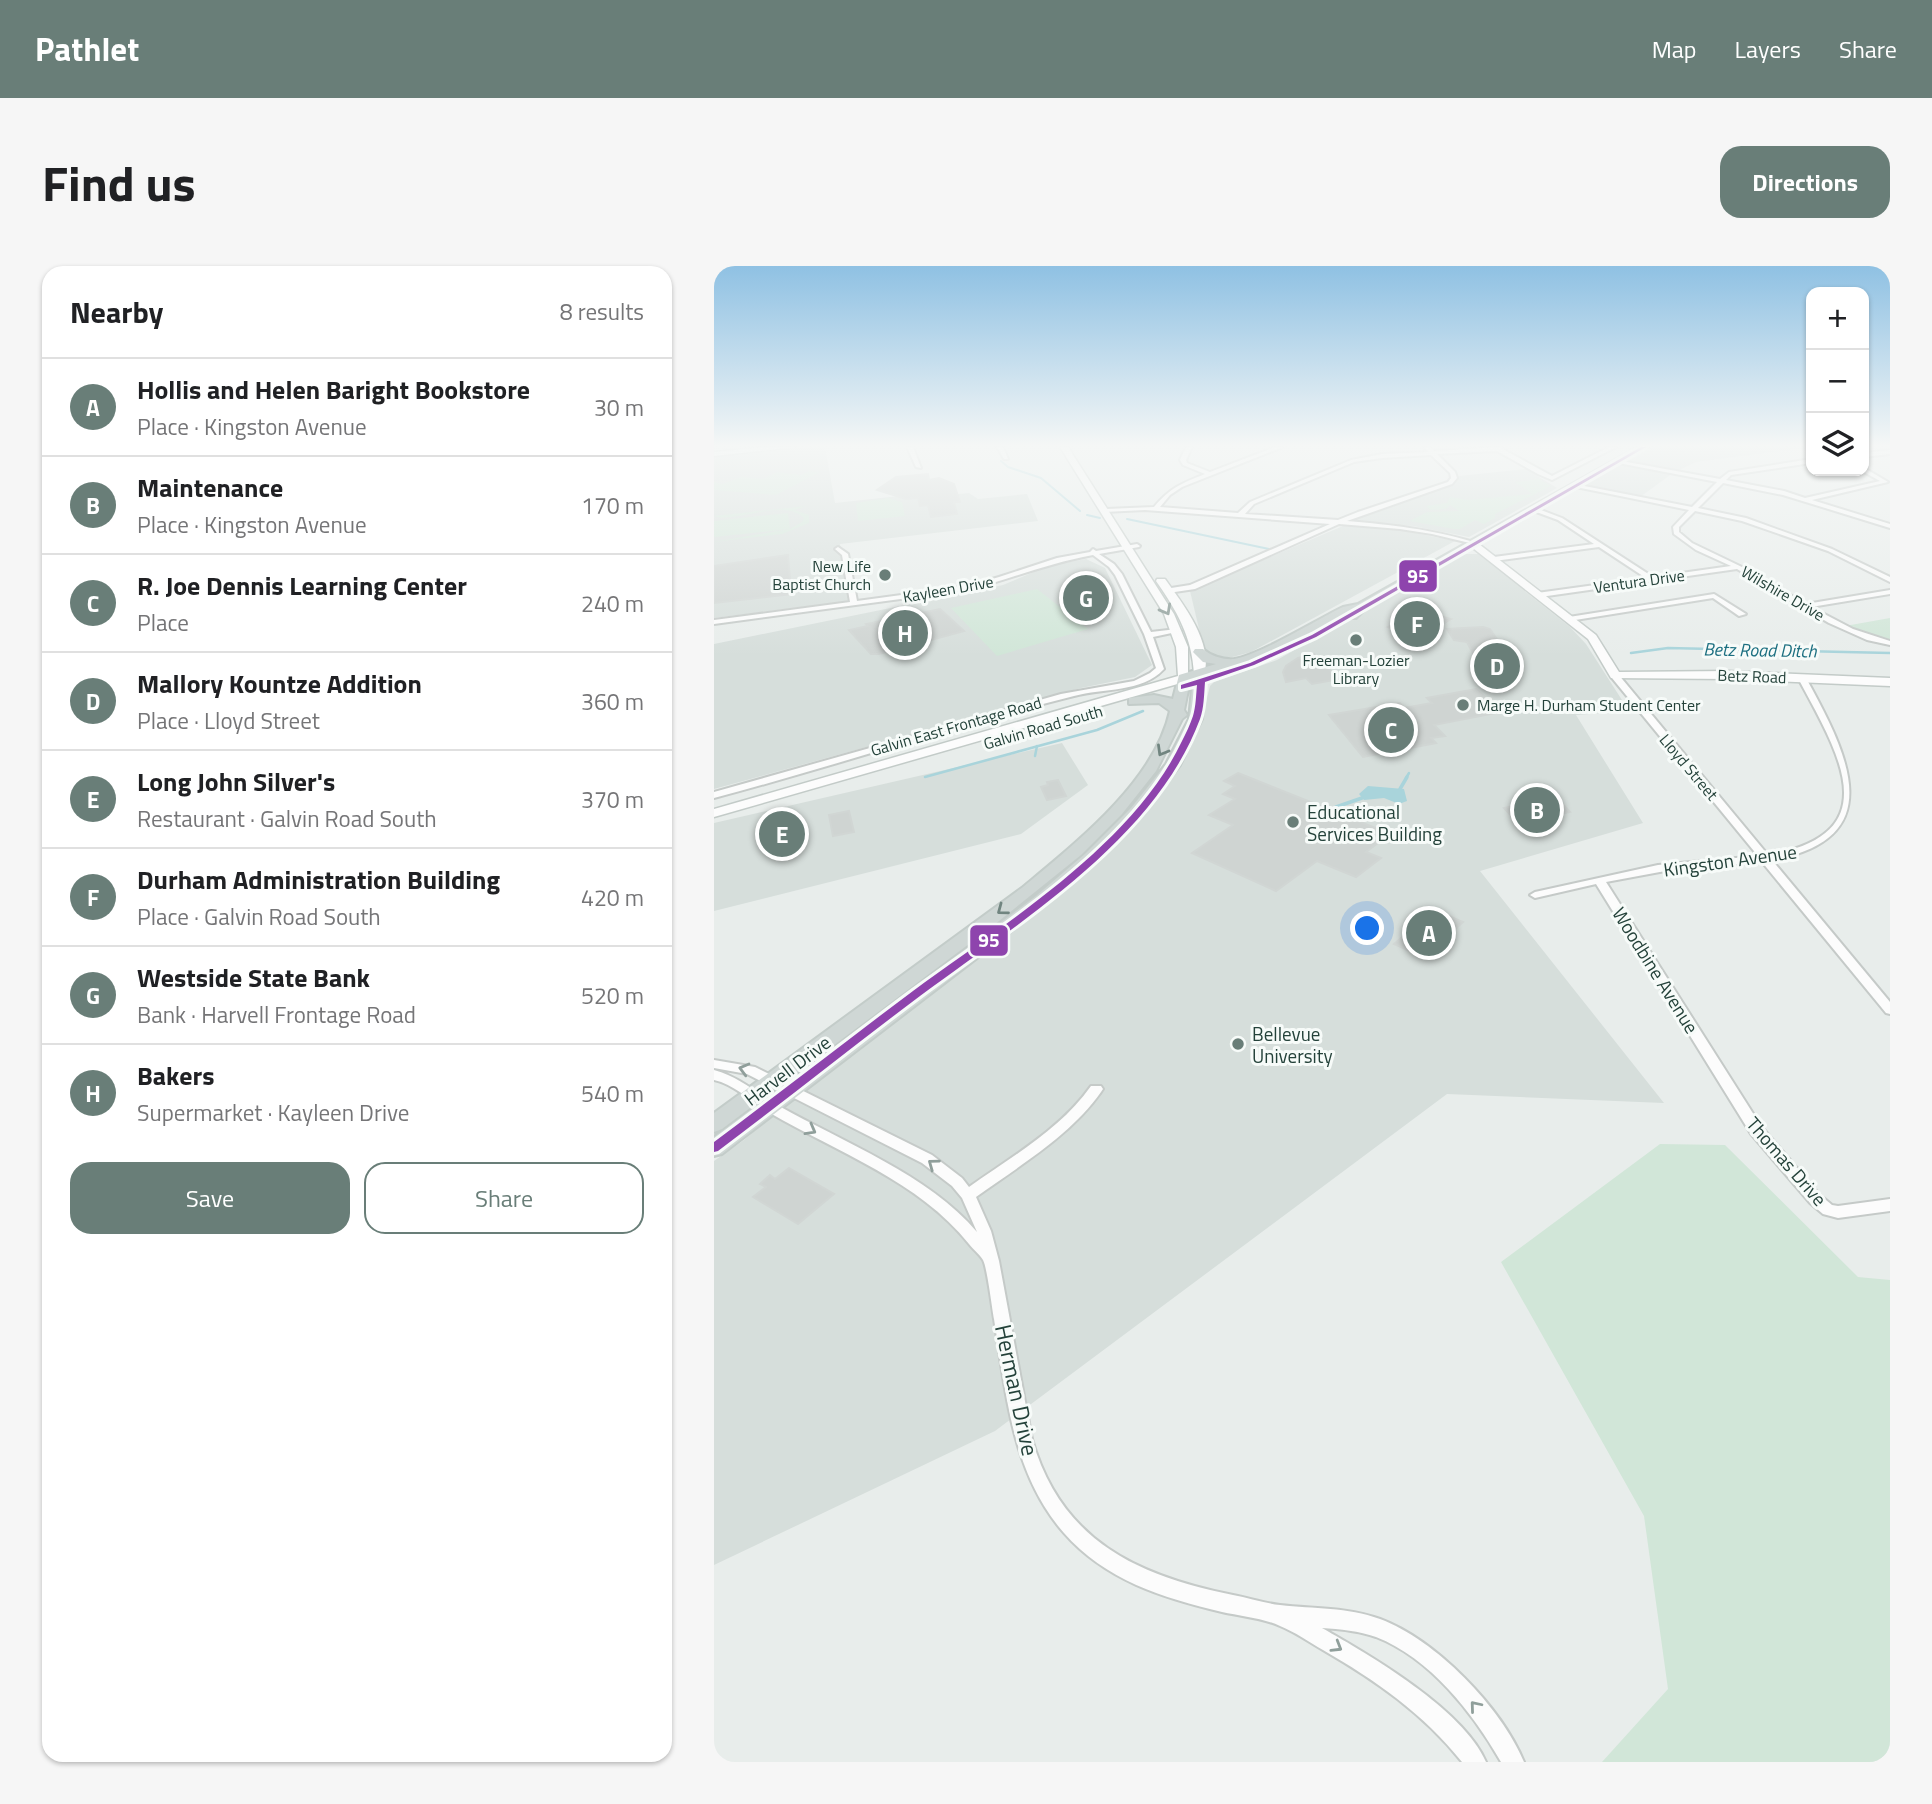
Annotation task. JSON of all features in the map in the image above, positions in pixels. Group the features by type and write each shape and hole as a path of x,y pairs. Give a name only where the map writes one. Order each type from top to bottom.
{"main road":[{"name":"Harvell Drive","path":"714,1148 760,1101 1078,850 1139,786 1166,746 1180,715 1199,652 1193,629 1168,591 1107,517"},
{"name":"Galvin Road South","path":"714,814 1281,654 1520,517"},
{"name":"Lloyd Street","path":"1472,543 1599,645 1615,676"},
{"name":"Harvell Drive","path":"781,1084 1063,882 1123,827 1158,787 1190,734 1198,714 1192,680 1177,631 1133,546"},
{"name":"Galvin Road South","path":"714,821 1134,701 1275,647 1346,609 1361,607"},
{"path":"1199,652 1206,659 1217,662 1246,659"},
{"name":"Betz Road","path":"1615,676 1728,675 1890,682"},
{"path":"1134,701 1167,701 1175,706 1180,715"},
{"name":"Harvell Drive","path":"714,1124 760,1101"}],"street":[{"path":"1266,517 1420,529 1472,543"},
{"path":"1168,591 1192,587 1354,517"},
{"path":"1556,517 1652,579"},
{"name":"Wilshire Drive","path":"1685,517 1676,527 1676,533 1688,543 1738,566 1849,631 1890,643"},
{"path":"1733,517 1830,550 1890,580"},
{"path":"1862,517 1890,526"},
{"path":"1494,559 1600,545"},
{"name":"Kayleen Drive","path":"714,622 979,585 1059,559 1133,546"},
{"path":"838,549 845,554 854,603"},
{"path":"1093,551 1098,559 1116,569 1148,635 1177,631"},
{"name":"Ventura Drive","path":"1540,595 1738,566"},
{"path":"1806,606 1890,592"},
{"name":"Ventura Drive","path":"1569,619 1714,596 1742,614"},
{"name":"Galvin East Frontage Road","path":"714,794 1084,690 1119,686 1147,678 1158,672 1161,665 1148,635"},
{"name":"Lloyd Street","path":"1615,676 1890,1010"},
{"name":"Kingston Avenue","path":"1535,895 1673,866 1763,858 1815,847 1835,835 1851,809 1850,782 1844,759 1802,678"},
{"name":"Woodbine Avenue","path":"1600,881 1712,1059"},
{"name":"Thomas Drive","path":"1712,1059 1756,1130 1815,1199 1828,1210 1838,1212 1890,1205"},
{"name":"Herman Drive","path":"714,1063 750,1070 927,1159 957,1182 968,1195 984,1231 991,1261 1026,1446 1044,1489 1074,1534 1100,1556 1166,1589 1280,1615 1354,1620 1383,1630 1415,1649 1446,1675 1475,1705 1500,1737 1513,1762"},
{"name":"Herman Drive","path":"714,1075 728,1077 760,1101 915,1189 972,1234 991,1261"},
{"path":"968,1195 1072,1117 1096,1089"},
{"name":"Herman Drive","path":"1280,1615 1391,1682 1460,1740 1475,1762"}],"shaded area":[{"path":"714,517 1036,517 1038,521 840,544 849,601 714,618"},
{"path":"1505,517 1469,537 1413,526 1359,522 1355,518"},
{"path":"1343,526 1400,530 1455,541 1251,652 1225,659 1205,654 1190,591"},
{"name":"Bellevue University","path":"1463,554 1478,554 1570,627 1586,644 1629,711 1576,715 1643,823 1480,871 1664,1103 1447,1094 995,1431 714,1565 714,1161 744,1140 832,1064 1067,884 1179,760 1200,726 1210,686 1214,682 1277,660"},
{"path":"1086,559 1105,568 1152,665 1135,677 1081,688 714,789 714,644 1003,585 1048,566"},
{"path":"1062,743 1088,785 1021,834 714,911 714,823"}],"green space":[{"path":"788,517 790,529 804,518 802,517 809,517 809,523 782,534 714,542 789,529 714,537 714,521"},
{"path":"858,517 897,517 858,521"},
{"path":"1418,517 1495,517 1484,524 1475,520 1460,529 1410,521"},
{"path":"1037,589 1088,629 997,656 951,608"},
{"path":"1890,618 1890,640 1845,626"},
{"path":"1660,1144 1725,1145 1858,1277 1890,1280 1890,1762 1602,1762 1668,1689 1644,1516 1501,1262"}],"water":[{"path":"1368,786 1404,789 1407,801 1399,804 1384,798 1364,800 1359,794"}],"building":[{"path":"788,555 791,594 714,603 714,566"},
{"path":"940,609 964,631 871,654 849,630 868,626 866,624"},
{"path":"1419,610 1451,619 1420,637 1388,627"},
{"path":"1447,629 1490,629 1517,669 1483,672 1467,642 1454,640"},
{"path":"1314,654 1320,659 1329,658 1337,666 1328,668 1339,679 1312,684 1306,678 1286,682 1283,672 1286,666 1298,658"},
{"path":"1476,689 1501,712 1434,725 1445,736 1431,738 1436,743 1363,757 1329,715 1400,703 1404,708 1432,703 1427,698"},
{"name":"Educational Services Building","path":"1238,773 1378,829 1365,838 1378,843 1366,852 1381,858 1356,877 1317,861 1276,891 1192,853 1233,825 1209,815 1235,799 1223,794 1235,786 1224,781"},
{"path":"1058,780 1066,796 1047,800 1041,787 1048,785 1047,782"},
{"path":"1556,797 1570,812 1518,823 1504,808"},
{"path":"849,811 854,832 833,836 829,815"},
{"path":"795,825 797,839 769,844 768,830"},
{"path":"1435,910 1463,922 1423,957 1394,944"},
{"path":"789,1168 834,1194 798,1224 753,1197 766,1187 760,1184 770,1175 775,1179"}],"waterway":[{"name":"Betz Road Ditch","path":"1095,517 1100,518"},
{"name":"Betz Road Ditch","path":"1127,519 1269,549"},
{"name":"Betz Road Ditch","path":"1631,653 1668,648 1890,653"},
{"path":"1037,746 1097,730 1143,711"},
{"path":"925,777 1037,746"},
{"path":"1035,756 1037,746"},
{"path":"1406,778 1409,773"},
{"path":"1400,789 1407,777"},
{"path":"1336,807 1362,798"}],"transit line":[{"name":"95","path":"1184,687 1252,664 1314,636 1522,517"},
{"name":"95","path":"714,1148 1035,906 1115,837 1149,800 1177,760 1196,719 1201,682"}],"place":[{"name":"New Life Baptist Church","path":"885,575"},
{"name":"Westside State Bank","path":"1086,598"},
{"name":"Durham Administration Building","path":"1417,624"},
{"name":"Bakers","path":"905,633"},
{"name":"Freeman-Lozier Library","path":"1356,640"},
{"name":"Mallory Kountze Addition","path":"1497,666"},
{"name":"Marge H. Durham Student Center","path":"1463,705"},
{"name":"R. Joe Dennis Learning Center","path":"1391,730"},
{"name":"Maintenance","path":"1537,810"},
{"name":"Educational Services Building","path":"1293,822"},
{"name":"Long John Silver's","path":"782,834"},
{"name":"Hollis and Helen Baright Bookstore","path":"1429,933"},
{"name":"Bellevue University","path":"1238,1044"}]}
